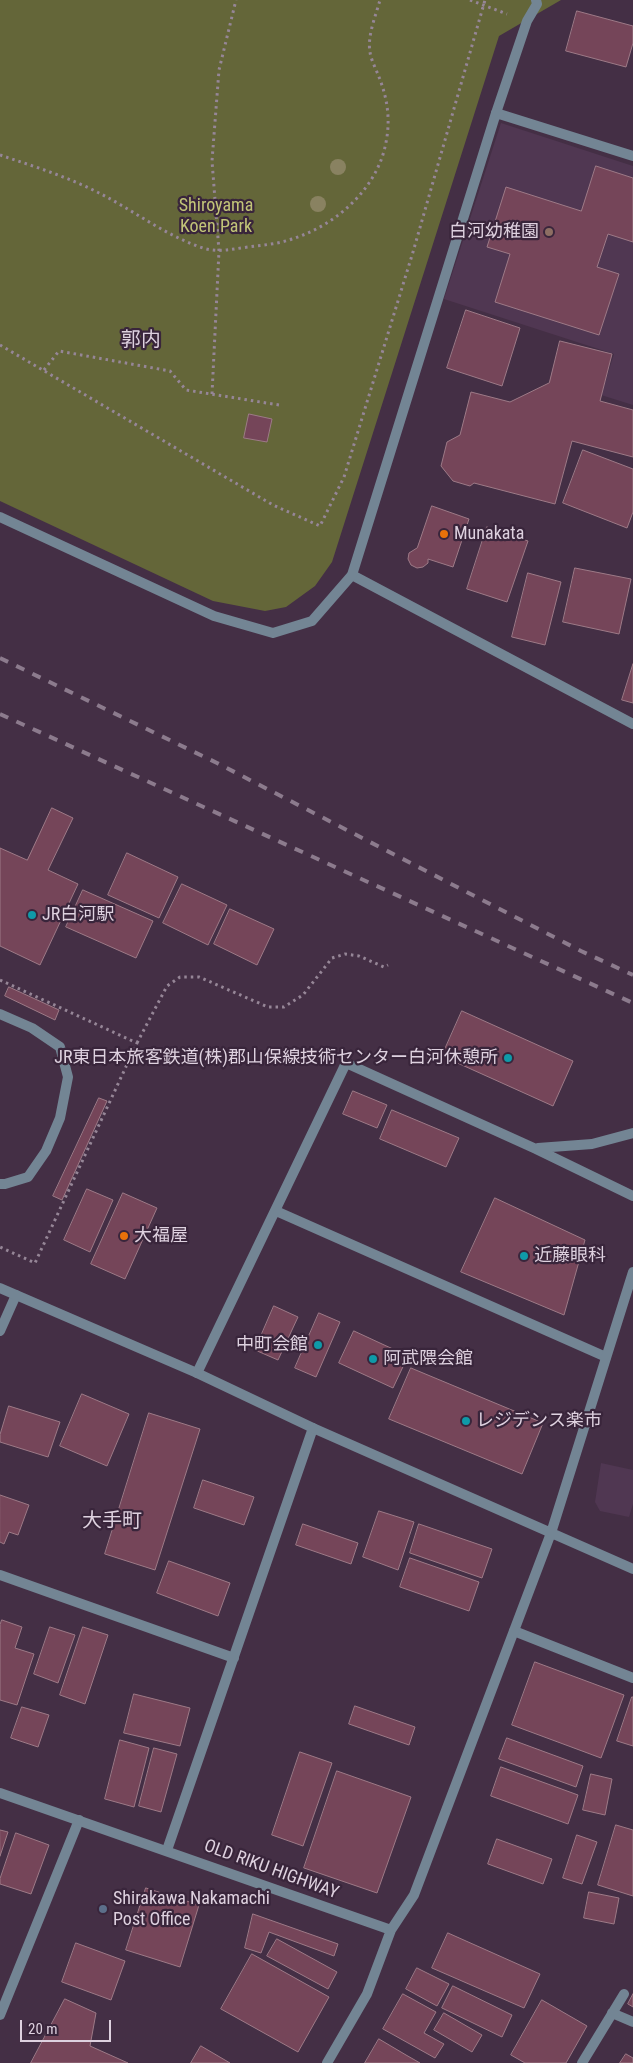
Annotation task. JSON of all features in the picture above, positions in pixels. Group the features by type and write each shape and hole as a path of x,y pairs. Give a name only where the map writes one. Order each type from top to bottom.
{"street":[{"path":"0,517 214,616 272,633 312,621 352,575 496,113 536,0"},
{"path":"496,113 633,156"},
{"path":"352,575 633,724"},
{"path":"0,1014 32,1028 60,1047 68,1077 60,1118 46,1151 28,1177 0,1184"},
{"path":"197,1372 346,1063 536,1149 633,1196"},
{"path":"536,1149 592,1144 633,1133"},
{"path":"276,1211 606,1358"},
{"path":"327,2063 367,1994 391,1930 414,1895 551,1533 633,1272"},
{"path":"0,1288 197,1372 314,1428 633,1569"},
{"path":"0,1331 16,1295"},
{"path":"167,1850 314,1428"},
{"path":"0,1575 234,1658"},
{"path":"514,1631 633,1678"},
{"name":"OLD RIKU HIGHWAY","path":"0,1793 391,1930"},
{"path":"0,2015 79,1820"},
{"path":"582,2063 624,1994"},
{"path":"612,2013 633,2022"}],"path":[{"path":"212,394 219,251 212,162 219,70 236,0"},
{"path":"0,155 97,192 173,235 203,248 219,251 275,244 294,239 315,230 340,214 371,181 385,148 390,120 386,94 370,53 370,41 380,0"},
{"path":"470,0 527,21"},
{"path":"0,345 272,505 320,526 344,477 413,252 485,0"},
{"path":"44,370 59,351 170,371 186,390 279,405"},
{"path":"136,1043 167,986 180,977 198,977 268,1007 284,1007 303,995 332,958 345,954 359,956 384,967 388,964"}],"shaded area":[{"name":"白河幼稚園","path":"501,123 633,166 633,405 601,395 614,354 444,299"},
{"path":"601,1463 633,1470 633,1504 629,1517 600,1511 595,1502"}],"green space":[{"name":"Shiroyama Koen Park","path":"0,0 561,0 499,36 332,562 315,586 286,607 265,611 213,601 0,501"}],"building":[{"path":"577,11 633,26 633,43 626,67 566,51"},
{"path":"596,166 633,178 633,242 608,234 597,267 619,274 599,335 495,302 510,254 487,247 506,187 581,211"},
{"path":"466,310 520,328 502,386 447,368"},
{"path":"560,341 612,354 600,401 633,410 633,457 572,441 555,504 474,483 470,486 453,481 441,466 447,442 460,435 471,392 510,402 549,383"},
{"path":"249,414 272,419 267,442 244,438"},
{"path":"583,450 633,469 633,512 627,528 563,503"},
{"name":"Munakata","path":"432,506 469,519 453,567 428,559 428,563 423,567 417,568 411,565 408,559 409,553 417,548"},
{"path":"487,527 528,541 507,602 467,589"},
{"path":"575,568 631,579 619,634 563,622"},
{"path":"528,573 561,582 545,645 512,637"},
{"path":"633,664 633,703 622,700"},
{"name":"JR白河駅","path":"52,808 73,818 48,870 78,884 40,965 0,946 0,848 27,860"},
{"path":"127,853 178,877 159,918 108,895"},
{"path":"182,884 227,905 208,945 163,923"},
{"path":"83,890 153,921 136,958 66,927"},
{"path":"230,909 274,929 257,965 214,944"},
{"path":"9,987 59,1010 55,1020 5,996"},
{"name":"JR東日本旅客鉄道(株)郡山保線技術センター白河休憩所","path":"462,1011 573,1061 553,1106 442,1056"},
{"path":"353,1091 387,1105 377,1128 343,1114"},
{"path":"99,1098 107,1101 62,1200 53,1196"},
{"path":"392,1110 459,1138 446,1167 380,1139"},
{"path":"87,1189 113,1200 90,1252 64,1240"},
{"name":"大福屋","path":"123,1193 157,1208 125,1279 91,1264"},
{"name":"近藤眼科","path":"495,1198 585,1240 564,1315 461,1272"},
{"path":"274,1306 298,1317 278,1360 255,1350"},
{"name":"中町会館","path":"319,1313 340,1322 316,1377 295,1368"},
{"name":"阿武隈会館","path":"354,1331 408,1356 393,1388 339,1363"},
{"name":"レジデンス楽市","path":"411,1368 543,1423 522,1474 389,1419"},
{"path":"82,1394 129,1414 107,1466 60,1446"},
{"path":"9,1406 60,1422 48,1457 0,1442 0,1435"},
{"path":"149,1413 200,1429 155,1570 105,1554"},
{"path":"203,1480 254,1497 244,1525 194,1508"},
{"path":"0,1495 29,1505 18,1535 9,1532 4,1544 0,1542"},
{"path":"379,1511 414,1522 398,1570 363,1557"},
{"path":"303,1524 358,1543 351,1564 296,1545"},
{"path":"419,1524 492,1549 482,1578 410,1553"},
{"path":"410,1558 479,1582 469,1611 400,1587"},
{"path":"169,1561 230,1583 218,1616 157,1593"},
{"path":"2,1620 22,1627 15,1648 34,1654 17,1705 0,1700 0,1625"},
{"path":"50,1627 75,1635 58,1683 34,1674"},
{"path":"83,1627 108,1635 85,1704 60,1695"},
{"path":"535,1662 624,1695 601,1758 512,1725"},
{"path":"134,1694 190,1708 180,1746 124,1733"},
{"path":"633,1697 633,1746 617,1741"},
{"path":"355,1706 415,1727 409,1745 349,1724"},
{"path":"22,1707 49,1715 38,1747 11,1738"},
{"path":"507,1738 583,1766 576,1787 499,1759"},
{"path":"120,1740 149,1748 134,1807 105,1799"},
{"path":"154,1748 177,1754 161,1812 139,1806"},
{"path":"300,1752 332,1763 303,1846 272,1835"},
{"path":"501,1767 578,1795 568,1824 491,1796"},
{"path":"337,1771 411,1797 377,1893 304,1868"},
{"path":"591,1774 612,1779 605,1815 583,1810"},
{"path":"616,1825 633,1830 633,1896 598,1885"},
{"path":"0,1830 8,1832 0,1856"},
{"path":"16,1833 49,1845 31,1894 0,1884"},
{"path":"577,1835 597,1842 582,1884 563,1878"},
{"path":"497,1839 552,1859 543,1884 488,1864"},
{"path":"146,1888 199,1905 180,1967 126,1950"},
{"path":"589,1892 619,1898 614,1924 584,1918"},
{"path":"253,1914 338,1944 334,1956 269,1932 261,1953 245,1948"},
{"path":"448,1933 540,1974 524,2008 432,1968"},
{"path":"277,1939 337,1972 328,1989 267,1956"},
{"path":"76,1943 125,1961 111,2000 62,1982"},
{"path":"252,1954 329,1997 298,2052 221,2009"},
{"path":"417,1968 449,1984 437,2006 406,1989"},
{"path":"453,1986 512,2015 502,2037 442,2008"},
{"path":"403,1994 436,2012 424,2033 444,2044 435,2058 383,2029"},
{"path":"633,1994 633,2007 628,2004"},
{"path":"65,1999 96,2013 90,2046 128,2063 31,2063"},
{"path":"542,2000 587,2026 566,2063 525,2063 511,2055"},
{"path":"444,2013 482,2035 472,2052 434,2030"},
{"path":"379,2039 406,2055 420,2063 365,2063"},
{"path":"201,2046 230,2063 191,2063"},
{"path":"626,2054 633,2058 633,2063 620,2063"}],"railway":[{"path":"0,658 217,763 581,951 633,975"},
{"path":"0,714 633,1003"}],"place":[{"name":"白河幼稚園","path":"549,232"},
{"name":"Munakata","path":"444,534"},
{"name":"JR白河駅","path":"32,915"},
{"name":"JR東日本旅客鉄道(株)郡山保線技術センター白河休憩所","path":"508,1058"},
{"name":"大福屋","path":"124,1236"},
{"name":"近藤眼科","path":"524,1256"},
{"name":"中町会館","path":"318,1345"},
{"name":"阿武隈会館","path":"373,1359"},
{"name":"レジデンス楽市","path":"466,1421"},
{"name":"Shirakawa Nakamachi Post Office","path":"103,1909"}],"district":[{"name":"郭内","path":"141,341"},
{"name":"大手町","path":"112,1522"}]}
